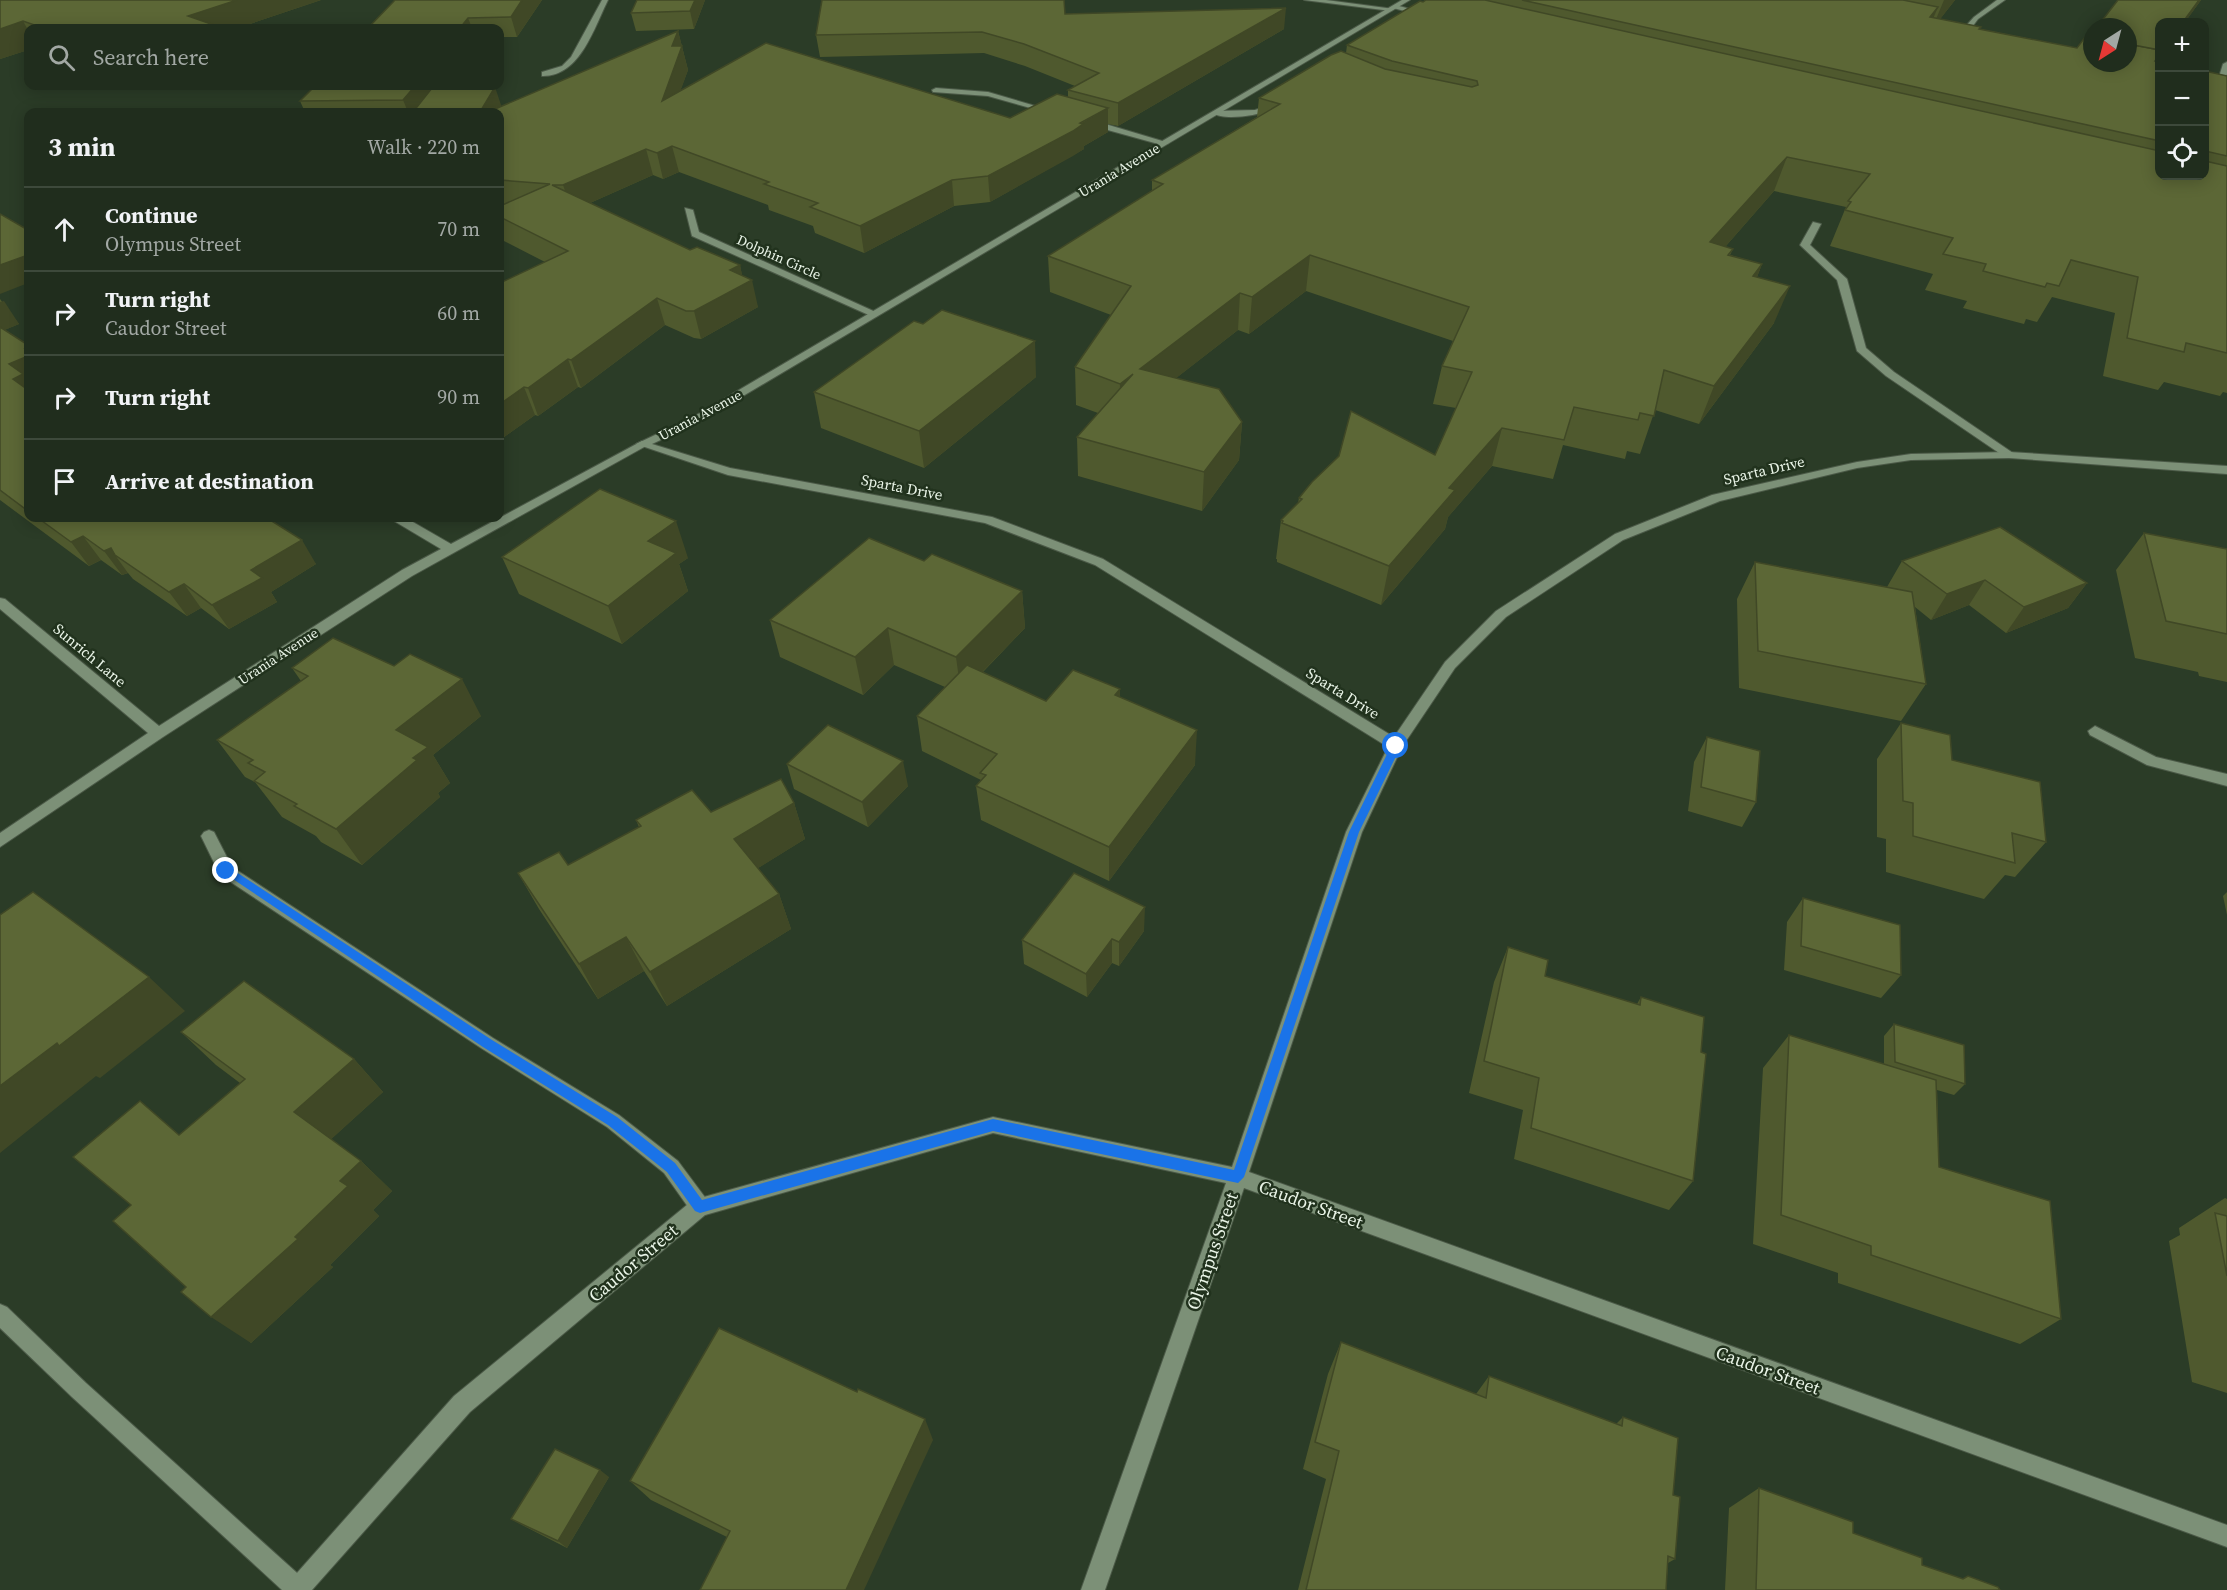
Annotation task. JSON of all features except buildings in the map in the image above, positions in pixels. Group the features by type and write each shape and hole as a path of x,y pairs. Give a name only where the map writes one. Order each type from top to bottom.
{"street":[{"path":"545,74 565,68 574,58 605,0"},
{"path":"1307,0 1393,8 1430,15"},
{"name":"Urania Avenue","path":"504,518 642,444 697,419 1407,0"},
{"path":"1958,41 1976,18 2002,0"},
{"path":"1947,39 1969,43"},
{"path":"2216,94 2227,64"},
{"path":"936,90 988,94 1065,115"},
{"path":"2209,93 2227,96"},
{"path":"1216,113 1249,115 1261,112 1287,99"},
{"path":"1076,118 1164,143"},
{"name":"Dolphin Circle","path":"688,210 695,234 875,314"},
{"path":"1815,224 1805,245 1842,279 1861,349 1890,374 2010,455"},
{"name":"Sparta Drive","path":"642,444 728,471 988,520 1099,562 1396,746 1450,665 1501,614 1619,537 1716,498 1857,465 1911,457 2010,455 2227,470"},
{"path":"405,522 449,548"},
{"name":"Urania Avenue","path":"0,841 158,733 449,548 497,522"},
{"name":"Sunrich Lane","path":"0,602 158,733"},
{"path":"2095,731 2152,761 2227,780"},
{"name":"Olympus Street","path":"1094,1590 1238,1177 1354,832 1396,746"},
{"path":"209,836 226,871 488,1044 612,1121 671,1167 700,1207"},
{"name":"Caudor Street","path":"297,1590 462,1404 700,1207 993,1125 1238,1177 2227,1536"},
{"path":"0,1314 79,1390 297,1590"}],"route":[{"path":"226,871 488,1044 612,1121 671,1167 700,1207 993,1125 1238,1177 1354,832 1396,746"}]}
